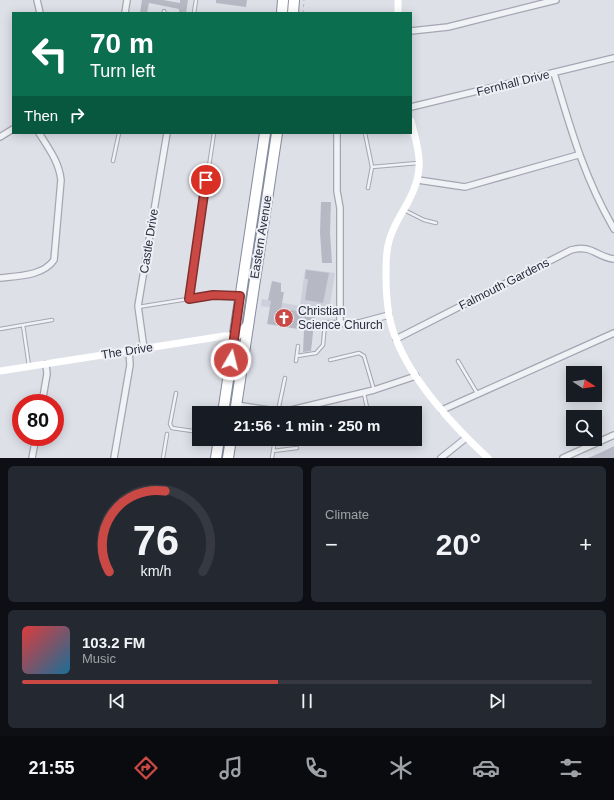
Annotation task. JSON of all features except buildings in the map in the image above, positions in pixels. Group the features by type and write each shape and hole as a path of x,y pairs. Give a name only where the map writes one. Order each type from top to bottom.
{"highway":[{"path":"282,12 283,0"},
{"path":"293,12 294,0"},
{"name":"Eastern Avenue","path":"224,406 265,134"},
{"name":"Eastern Avenue","path":"236,406 247,324 278,134"},
{"path":"216,458 218,446"},
{"path":"228,458 230,446"}],"street":[{"path":"37,0 40,12"},
{"path":"125,12 127,0"},
{"path":"398,0 398,12"},
{"path":"412,32 448,27 556,0"},
{"name":"Fernhall Drive","path":"412,107 614,58"},
{"path":"554,73 578,154 597,199 614,229"},
{"path":"412,126 420,163 418,180 390,236 387,253 386,285 390,315 396,339 416,376 466,438 488,458"},
{"path":"0,137 12,130"},
{"path":"0,278 36,273 50,266 54,260 61,180 60,170 57,161 40,134"},
{"name":"Castle Drive","path":"144,349 138,308 167,134"},
{"path":"337,134 337,191 340,208 340,324"},
{"path":"418,180 465,187 578,154"},
{"name":"Falmouth Gardens","path":"396,339 571,250 581,247 588,248 614,260"},
{"path":"323,324 359,323 390,315"},
{"path":"234,336 241,334 247,324"},
{"path":"442,410 614,333"},
{"name":"The Drive","path":"0,371 224,336 234,336"},
{"path":"114,458 130,365 129,351"},
{"path":"44,394 47,374 46,364"},
{"path":"307,406 374,390 416,376"},
{"path":"563,458 614,435"},
{"path":"442,458 466,438"},
{"path":"32,458 34,446"}],"lane":[{"path":"194,12 196,0"},
{"path":"113,161 119,134"},
{"path":"189,299 214,134"},
{"path":"365,134 372,167 368,188"},
{"path":"372,167 420,163"},
{"path":"404,210 424,220 436,223"},
{"path":"138,308 213,295 240,296"},
{"path":"0,329 52,320"},
{"path":"297,356 316,353 323,345 323,324"},
{"path":"23,325 29,366"},
{"path":"296,361 298,346"},
{"path":"330,360 360,353 364,356 374,390"},
{"path":"458,361 478,394"},
{"path":"279,406 285,378"},
{"path":"364,392 367,406"},
{"path":"176,393 170,424 172,428 192,431"},
{"path":"163,458 167,434"},
{"path":"272,458 273,446"},
{"path":"273,451 297,448"}],"path":[{"path":"303,12 304,0"}],"shaded area":[{"path":"305,269 335,273 329,310 323,309 322,314 261,306 262,299 300,306"}],"green space":[{"path":"269,134 275,134 259,235 256,239 242,330 239,332"}],"place":[{"name":"Christian Science Church","path":"284,318"}],"route":[{"path":"206,180 189,299 213,295 240,296 231,360"}]}
